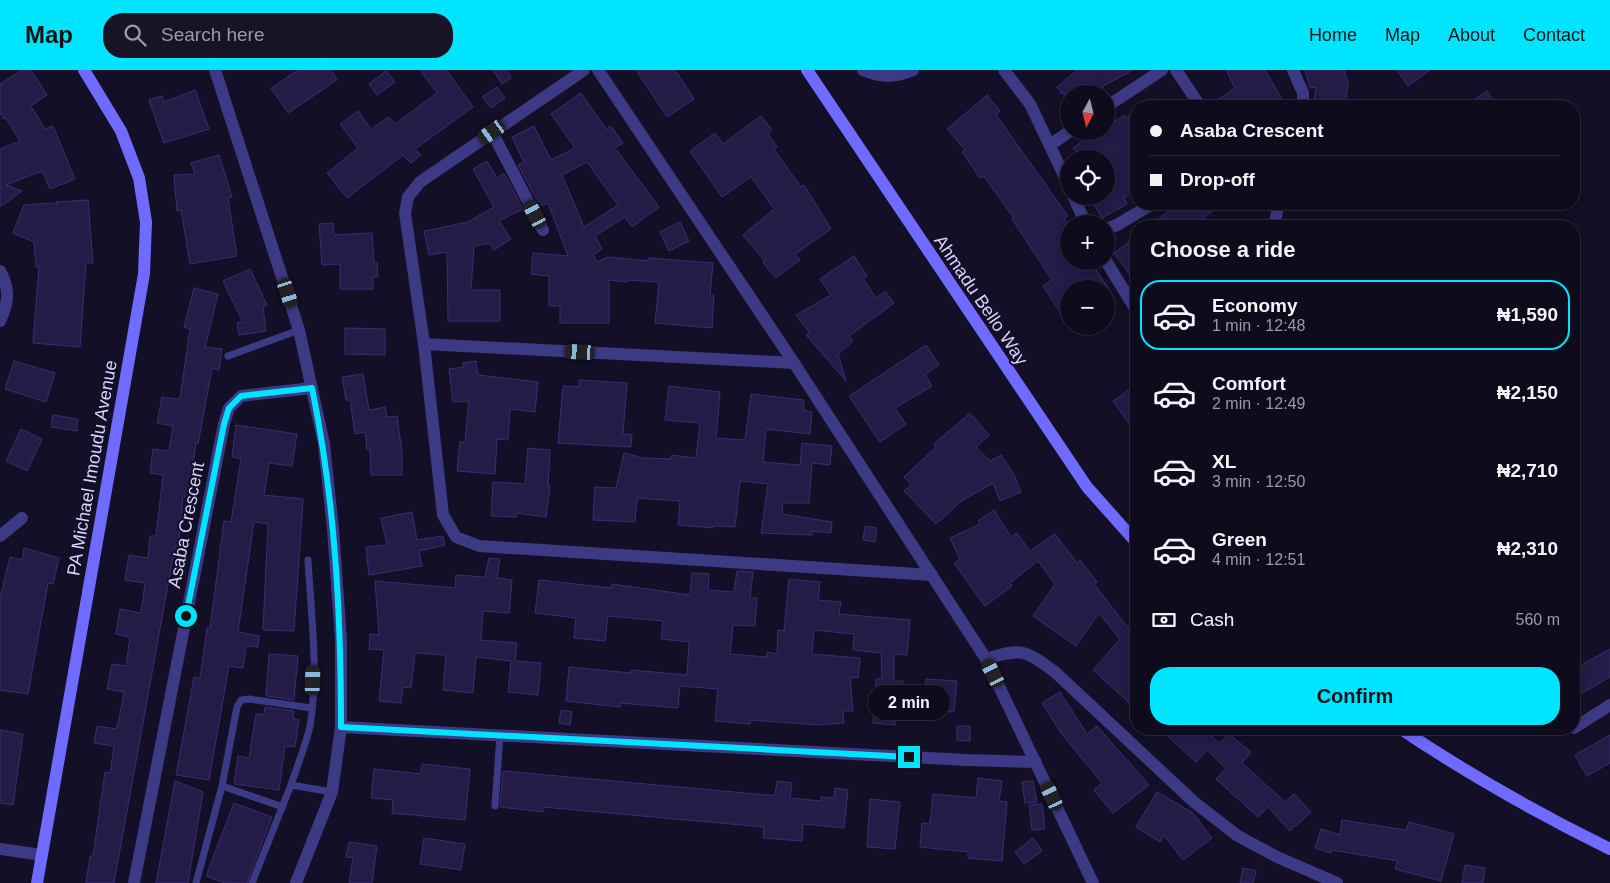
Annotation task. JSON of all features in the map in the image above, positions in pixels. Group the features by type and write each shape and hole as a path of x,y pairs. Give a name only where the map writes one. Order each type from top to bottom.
{"street":[{"name":"PA Michael Imoudu Avenue","path":"37,883 144,274 146,222 139,178 121,131 84,70"},
{"path":"584,70 420,182 408,197 405,213 424,344 443,515 456,537 479,546 932,575"},
{"path":"598,70 794,363 986,659 1093,883"},
{"name":"Ahmadu Bello Way","path":"807,70 1087,487 1130,535"},
{"path":"863,70 876,75 895,77 914,70"},
{"path":"1004,70 1030,104 1060,167"},
{"path":"1115,101 1162,70"},
{"path":"1176,70 1196,100"},
{"path":"1294,70 1303,93 1303,100"},
{"path":"220,72 299,330 324,444 333,529 341,640 341,727 332,792 296,883"},
{"path":"492,132 544,230"},
{"path":"1050,145 1060,138"},
{"path":"1115,226 1142,210"},
{"path":"1112,270 1130,300"},
{"path":"0,271 9,292 6,308 0,321"},
{"path":"424,344 794,363"},
{"name":"Asaba Crescent","path":"134,883 224,424 229,408 241,396 312,388"},
{"path":"0,536 22,518"},
{"path":"986,659 1011,651 1031,655 1056,672 1194,802 1238,836 1277,857 1337,883"},
{"path":"1580,724 1610,705"},
{"path":"341,727 1036,762"},
{"path":"1410,735 1454,765 1529,808 1610,849"},
{"path":"0,849 42,855"}],"lane":[{"path":"228,356 299,330"},
{"path":"252,883 292,785 309,728 314,667 308,560"},
{"path":"196,883 222,786 237,707 241,700 249,699 312,708"},
{"path":"495,806 500,736"},
{"path":"292,785 332,792"},
{"path":"222,786 283,807"}],"building":[{"path":"22,70 31,70 47,95 31,106 45,129 53,126 75,179 50,189 42,171 6,185 22,191 0,207 0,149 20,141 6,118 4,119 0,113 0,84"},
{"path":"298,70 331,70 337,80 288,113 271,88"},
{"path":"420,70 446,70 473,107 415,149 421,155 411,163 403,155 347,198 327,173 358,148 340,124 358,111 371,129 389,117 395,124 437,93"},
{"path":"493,70 507,70 511,78 502,84"},
{"path":"636,70 675,70 694,99 667,117"},
{"path":"1077,70 1133,70 1105,85 1060,85 1060,91 1057,87"},
{"path":"1226,70 1265,70 1282,100 1217,100 1235,88"},
{"path":"1305,70 1344,70 1348,84 1346,100 1314,100 1316,87 1310,88"},
{"path":"1397,70 1430,70 1408,86"},
{"path":"386,71 395,82 377,95 369,84"},
{"path":"497,87 505,98 491,108 482,97"},
{"path":"195,90 209,129 164,143 149,100 162,96 164,102"},
{"path":"1487,91 1493,100 1474,100"},
{"path":"581,93 606,129 611,126 623,143 615,148 659,207 632,227 625,217 595,236 602,249 593,255 597,262 608,257 648,261 648,258 713,263 710,295 714,296 712,328 655,323 659,282 627,280 627,282 609,280 609,323 560,323 560,306 549,306 549,276 531,274 533,253 568,256 548,203 542,206 540,201 538,202 518,165 524,162 512,137 534,126 551,160 575,148 551,114","holes":["587,162 618,205 584,227 562,175"]},
{"path":"987,95 1000,111 996,115 1067,215 1060,215 1060,270 1096,270 1103,280 1060,280 1060,312 1043,286 1052,280 1012,219 1013,217 984,176 980,178 962,152 965,150 947,129"},
{"path":"1124,115 1126,118 1130,115 1130,194 1124,198 1127,204 1107,215 1100,215 1094,205 1115,205 1115,150 1074,150 1073,148 1084,140 1115,140 1115,121"},
{"path":"761,116 772,130 768,134 777,147 774,150 801,187 804,185 831,229 795,254 800,260 775,278 763,262 765,261 743,235 774,209 751,177 722,197 690,151 715,133 723,144"},
{"path":"219,155 232,197 228,198 237,256 190,264 181,210 177,211 174,175 195,174 191,163"},
{"path":"487,161 497,178 504,173 523,209 499,221 511,239 494,250 490,243 474,246 471,290 500,290 500,321 448,321 447,252 429,255 424,231 468,222 494,207 473,169"},
{"path":"88,200 93,263 86,263 80,347 33,343 39,267 36,267 34,242 13,233 24,205 52,203 57,205 56,202"},
{"path":"1170,210 1214,210 1204,217 1207,220 1157,220"},
{"path":"680,222 689,241 669,251 660,232"},
{"path":"333,223 334,235 372,233 374,263 377,263 378,277 373,277 373,289 340,289 340,264 322,265 319,224"},
{"path":"1130,241 1130,275 1115,252"},
{"path":"854,256 867,276 863,279 876,298 885,291 894,303 849,336 853,341 838,354 846,381 806,335 809,332 796,315 831,295 820,279"},
{"path":"250,269 267,305 263,307 266,331 239,335 237,323 243,322 223,281"},
{"path":"194,288 218,294 205,347 222,349 219,370 212,368 198,444 196,443 188,497 183,496 178,547 175,546 114,883 86,883 90,856 93,856 105,772 110,773 114,746 94,743 97,726 116,729 119,719 124,692 107,689 112,664 126,666 130,637 116,634 120,609 141,613 145,583 125,580 129,555 148,558 150,536 156,536 163,475 150,473 153,449 169,451 173,426 157,423 162,397 180,398 190,329 184,327"},
{"path":"345,328 385,329 385,355 345,354"},
{"path":"926,345 939,365 925,375 932,386 895,408 906,424 880,442 849,396"},
{"path":"14,361 55,373 46,402 5,389"},
{"path":"476,361 478,375 538,382 535,412 510,409 508,440 497,439 495,474 457,471 460,442 465,442 469,401 453,402 449,369 464,367 463,363"},
{"path":"363,374 369,410 385,407 387,417 397,416 402,452 402,475 371,475 370,449 367,449 365,432 355,434 350,400 346,400 342,377"},
{"path":"579,380 627,383 623,434 632,435 631,447 558,443 563,386 579,387"},
{"path":"669,386 720,392 716,438 745,439 751,394 804,400 803,410 812,412 810,434 766,429 763,462 800,465 802,443 832,446 830,465 812,463 809,503 783,503 782,514 832,522 831,533 812,531 812,535 761,533 768,484 740,481 735,527 713,526 713,528 678,525 680,501 637,498 635,522 593,520 595,487 616,488 624,453 643,458 671,459 672,455 696,458 700,423 665,420"},
{"path":"1130,389 1129,424 1113,401"},
{"path":"970,413 989,435 976,447 990,461 1001,455 1014,475 1021,492 1000,501 993,483 963,500 936,524 904,491 911,485 904,477 936,447 934,444"},
{"path":"53,415 78,419 77,431 51,427"},
{"path":"236,425 297,434 292,466 269,463 264,495 303,499 294,631 263,630 268,524 254,522 238,632 259,636 258,647 246,646 243,668 229,666 209,780 176,775 194,677 200,678 207,628 210,628 224,521 231,522 241,459 232,457"},
{"path":"21,429 42,439 27,471 6,461"},
{"path":"528,448 550,450 548,486 550,486 546,517 516,513 516,517 491,516 493,482 525,484"},
{"path":"994,510 1011,537 1017,533 1030,551 1055,534 1077,563 1080,560 1097,582 1094,584 1130,630 1130,704 1093,670 1120,639 1099,613 1076,646 1033,616 1055,584 1038,561 1010,583 1012,586 985,606 954,563 960,559 950,538 980,524 978,521"},
{"path":"412,512 417,540 443,536 445,545 419,551 422,566 369,575 366,547 387,545 381,518"},
{"path":"865,526 877,528 875,542 863,540"},
{"path":"24,548 59,558 53,584 48,583 28,694 0,690 0,598 10,557 22,560"},
{"path":"489,558 500,559 497,578 512,580 509,613 483,611 481,640 517,643 515,661 541,663 538,695 508,692 511,661 476,657 473,693 443,690 446,655 415,653 411,688 403,687 401,703 379,701 384,650 369,649 370,634 379,635 375,581 455,588 456,575 485,577"},
{"path":"737,571 753,572 750,598 757,598 755,626 733,625 730,654 767,657 767,652 777,654 778,630 784,631 789,579 820,582 818,600 841,602 839,614 910,620 907,655 894,654 894,681 904,681 902,710 897,709 895,725 873,723 876,679 882,679 881,653 853,650 854,634 814,630 812,654 860,658 858,678 850,677 853,711 843,711 844,723 819,725 751,720 750,724 715,721 718,689 680,686 678,708 620,703 620,707 566,701 569,667 631,673 631,670 687,675 689,642 661,639 663,621 608,616 605,641 574,638 576,618 535,613 539,580 612,588 612,584 690,595 692,573 709,574 708,590 734,592"},
{"path":"1610,649 1610,677 1580,694 1580,666"},
{"path":"269,654 298,656 294,700 266,696"},
{"path":"926,679 957,681 954,712 924,710"},
{"path":"1060,692 1087,734 1097,726 1149,785 1113,813 1094,790 1102,783 1061,733 1042,703"},
{"path":"265,707 294,711 293,719 299,720 295,747 285,746 279,790 234,784 238,756 249,758 256,714 264,715"},
{"path":"561,710 572,712 570,725 559,723"},
{"path":"957,726 970,726 970,741 957,740"},
{"path":"0,730 23,734 13,805 0,803"},
{"path":"1167,735 1210,735 1219,743 1230,735 1251,752 1242,763 1285,802 1294,794 1311,812 1290,831 1268,807 1258,817 1216,779 1226,769 1207,750 1196,762"},
{"path":"1610,735 1610,763 1587,776 1575,755"},
{"path":"422,764 470,769 465,820 392,813 393,800 371,798 374,769 421,774"},
{"path":"503,771 767,795 775,795 777,781 792,783 790,798 821,801 821,797 834,798 835,788 848,790 844,828 803,824 802,841 763,838 764,827 543,807 543,812 500,807"},
{"path":"978,778 1002,781 999,801 1007,802 1002,861 968,858 968,852 920,847 922,823 930,824 933,794 976,798"},
{"path":"175,781 203,792 188,883 156,883"},
{"path":"1033,781 1037,802 1025,803 1022,782"},
{"path":"1157,792 1193,813 1212,838 1183,860 1164,835 1160,842 1136,827"},
{"path":"870,799 900,802 895,849 867,847"},
{"path":"234,803 272,817 247,883 225,883 206,876"},
{"path":"1042,804 1045,829 1032,830 1029,805"},
{"path":"1342,820 1406,830 1409,822 1454,834 1441,881 1395,869 1398,861 1331,850 1331,853 1315,848 1321,829 1340,835"},
{"path":"424,838 465,844 461,870 420,864"},
{"path":"1033,838 1042,851 1024,864 1015,852"},
{"path":"349,842 377,846 372,883 349,883 353,858 346,857"},
{"path":"1465,865 1485,868 1483,883 1462,883"},
{"path":"1243,868 1256,871 1253,883 1240,883"}],"route":[{"path":"186,616 224,424 229,408 241,396 312,388 324,444 333,529 341,640 341,727 909,757"}]}
